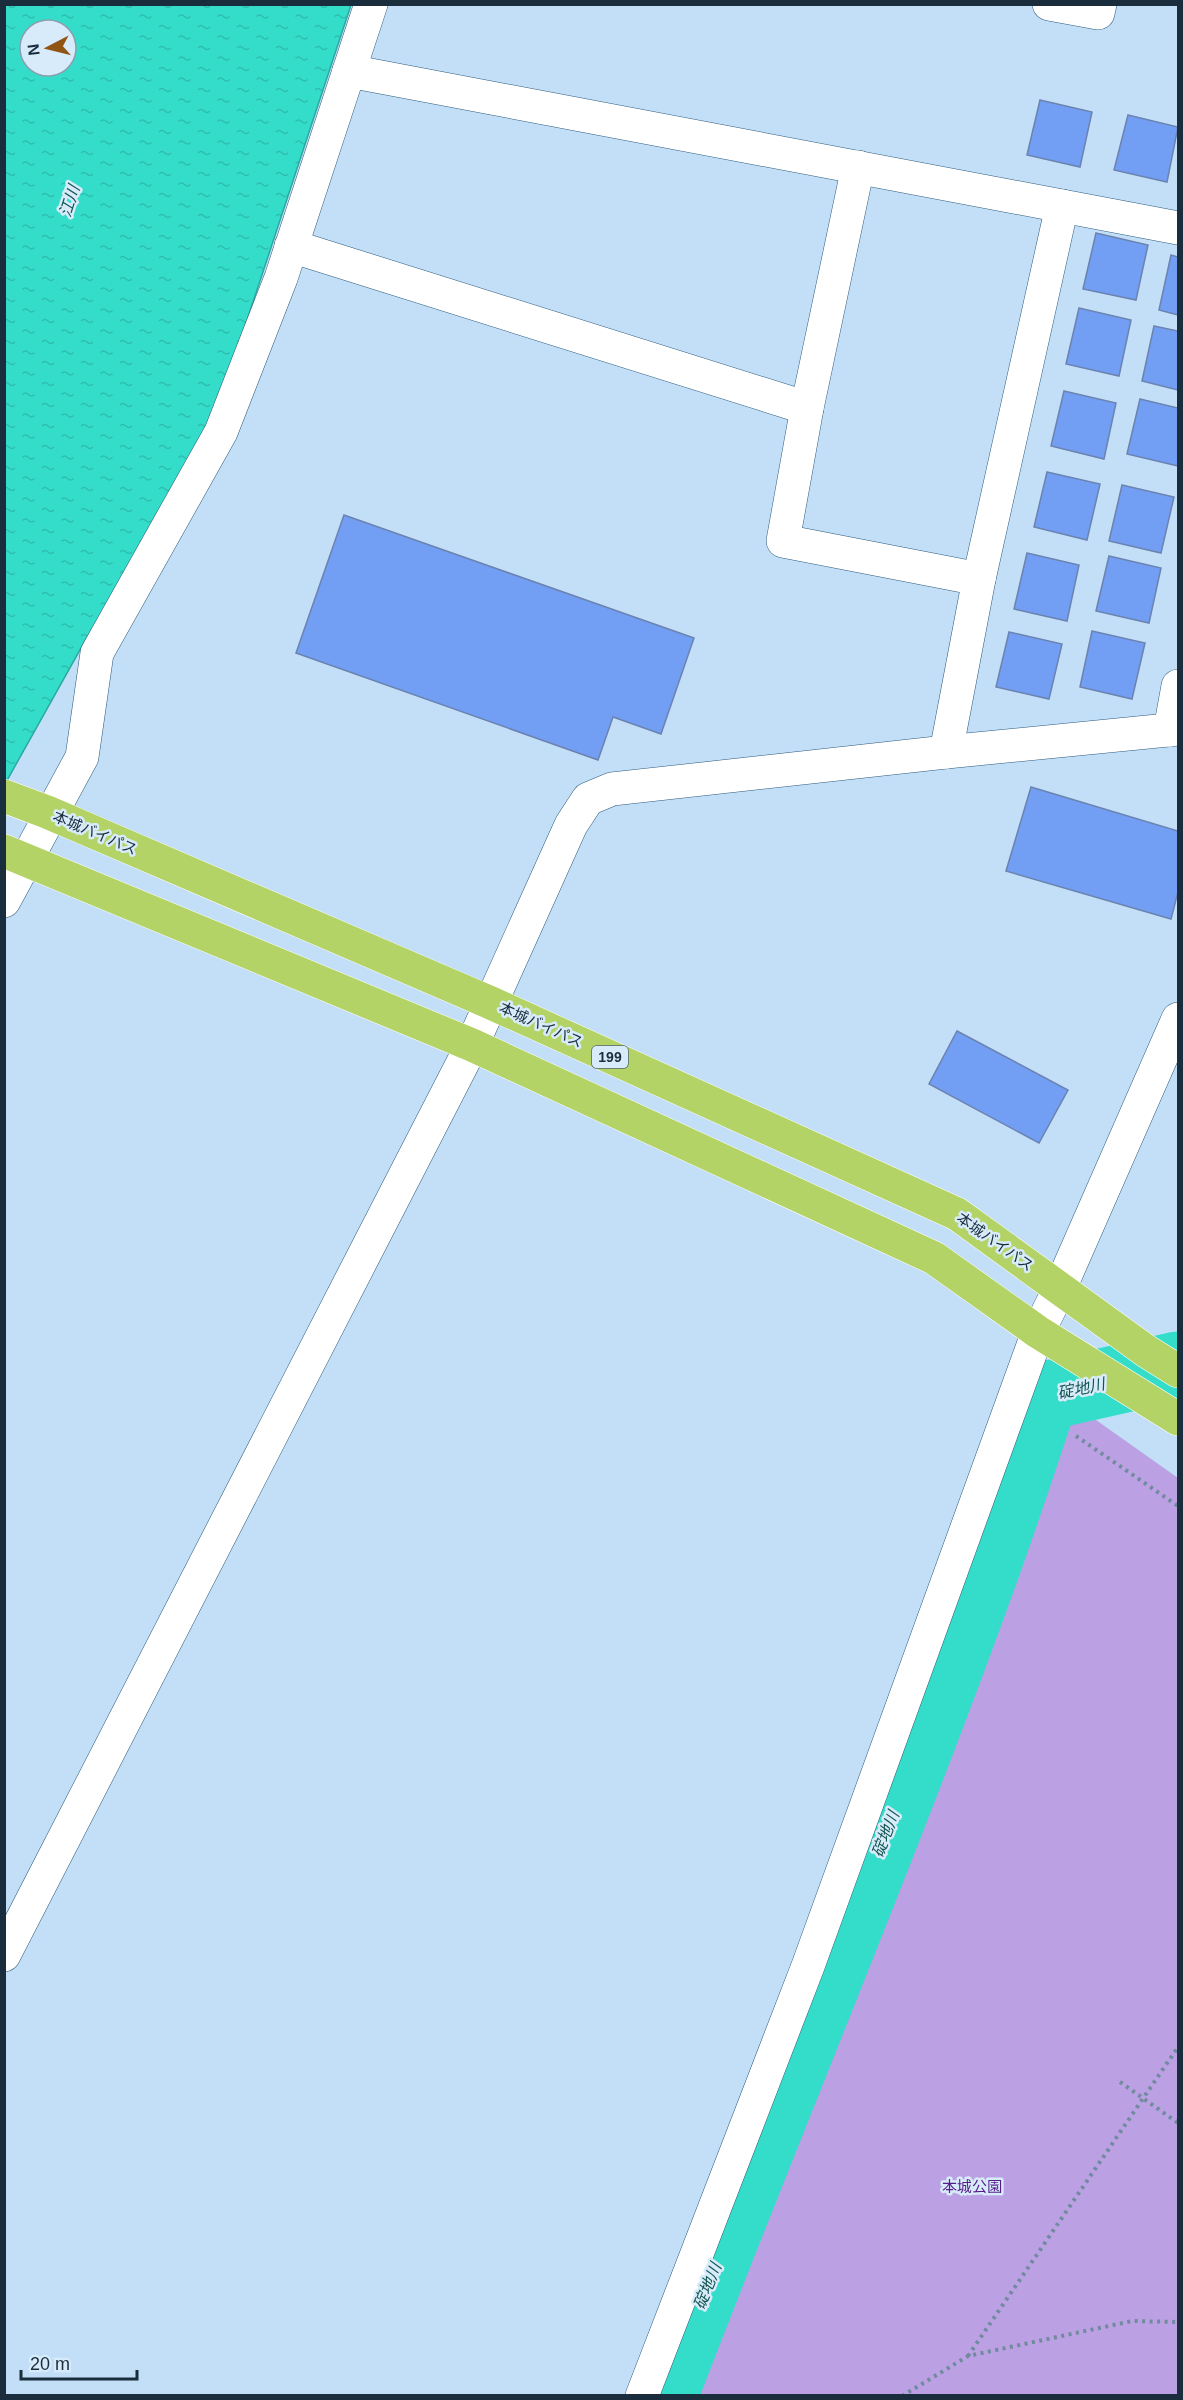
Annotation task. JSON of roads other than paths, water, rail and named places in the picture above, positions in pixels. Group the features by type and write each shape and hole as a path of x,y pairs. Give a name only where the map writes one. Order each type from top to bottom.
{"highway":[{"name":"本城バイパス","path":"4,796 49,813 491,1003 957,1214 1146,1351 1179,1371"},
{"path":"16,855 472,1045 934,1258 1038,1332 1179,1419"}],"street":[{"path":"4,901 16,855 49,813 82,757 97,653 221,432 291,246 371,4"},
{"path":"1049,4 1098,13 1100,4"},
{"path":"349,71 1179,228"},
{"path":"858,167 807,408 783,541 979,579"},
{"path":"946,752 979,579 1062,206"},
{"path":"291,246 807,408"},
{"path":"4,1955 472,1045 571,825 588,799 612,789 946,752 1174,730 1179,686"},
{"path":"642,2396 808,1966 1038,1332 1060,1288 1179,1019"}],"water":[{"name":"江川","path":"5,5 351,5 224,390 193,462 85,641 5,784"}],"waterway":[{"name":"碇地川","path":"663,2396 947,1673 1044,1396 1178,1366"}],"park label":[{"name":"本城公園","path":"972,2187"}]}
